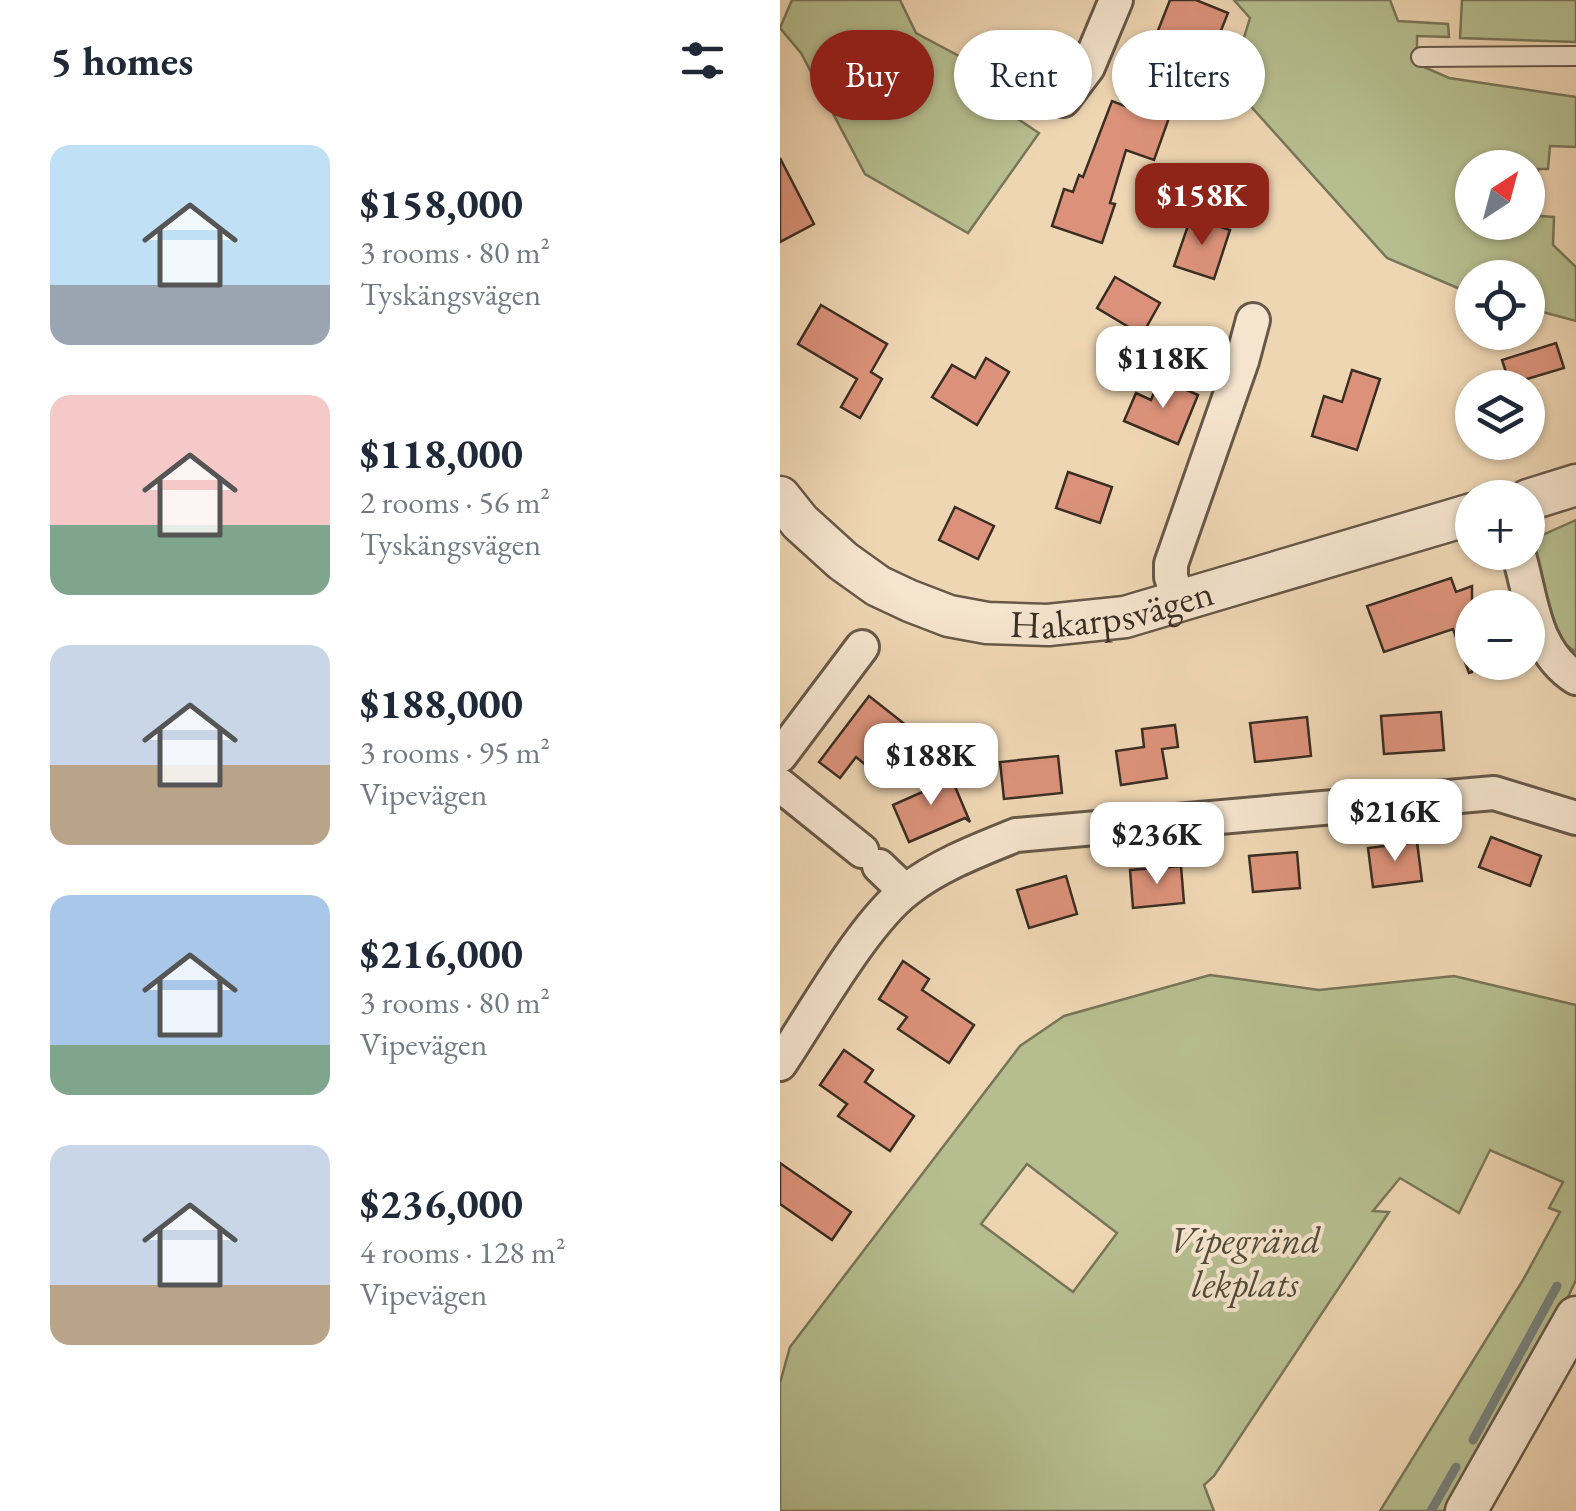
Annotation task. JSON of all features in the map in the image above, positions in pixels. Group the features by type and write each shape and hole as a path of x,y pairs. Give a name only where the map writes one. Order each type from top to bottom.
{"street":[{"path":"1092,57 1116,0"},
{"path":"1179,601 1171,564 1242,361 1252,320"},
{"path":"1545,495 1576,485"},
{"name":"Hakarpsvägen","path":"780,497 821,543 866,578 910,602 949,616 986,623 1048,625 1125,617 1455,519"},
{"path":"1522,570 1533,618 1552,657 1576,678"},
{"path":"780,756 862,648"},
{"path":"780,785 905,891"},
{"path":"780,1064 870,930 905,891 962,856 1016,835 1494,793 1576,818"},
{"path":"1466,1511 1576,1317"}],"lane":[{"path":"1421,57 1576,56"}],"green space":[{"path":"792,0 900,0 915,30 810,30 810,70 780,28"},
{"path":"1234,0 1390,0 1398,21 1448,24 1449,37 1417,36 1417,64 1449,78 1576,97 1576,147 1550,146 1548,169 1545,150 1455,150 1455,240 1545,240 1545,216 1554,217 1553,245 1576,267 1576,321 1545,313 1545,260 1455,260 1455,287 1387,258 1263,120 1265,30 1246,30 1250,18"},
{"path":"1462,0 1576,0 1576,42 1460,38"},
{"path":"934,43 954,53 954,120 1020,120 1039,133 968,233 865,174 836,120 934,120"},
{"path":"1576,520 1576,652 1565,644 1545,606 1545,590 1536,590 1533,584 1532,570 1545,570 1545,534"},
{"name":"Vipegränd lekplats","path":"1210,975 1319,990 1454,976 1576,1005 1576,1280 1556,1322 1444,1511 1380,1511 1523,1280 1560,1212 1549,1208 1563,1182 1490,1150 1459,1213 1400,1178 1373,1211 1389,1212 1214,1476 1204,1485 1214,1511 780,1511 780,1383 790,1347 1020,1046 1064,1016","holes":["1027,1164 1117,1233 1073,1292 981,1224"]}],"building":[{"path":"1170,0 1196,0 1228,13 1221,30 1158,30"},
{"path":"1112,101 1112,120 1168,120 1154,160 1126,150 1102,243 1052,226 1064,189 1073,192 1079,175 1083,177"},
{"path":"780,158 814,224 780,242"},
{"path":"1191,217 1230,230 1214,279 1174,266"},
{"path":"1115,277 1160,303 1142,335 1097,308"},
{"path":"821,305 887,344 871,372 882,379 860,418 841,407 857,379 798,344"},
{"path":"1556,343 1564,368 1545,374 1545,370 1505,370 1502,360 1545,350"},
{"path":"986,358 1009,372 977,425 932,397 952,365 975,378"},
{"path":"1352,370 1380,379 1357,450 1312,436 1324,396 1342,402"},
{"path":"1160,378 1198,395 1178,444 1124,421 1136,393 1151,400"},
{"path":"1068,472 1112,487 1100,523 1056,508"},
{"path":"955,507 994,526 978,559 939,540"},
{"path":"1451,578 1455,590 1455,634 1453,629 1384,652 1367,606"},
{"path":"869,696 907,726 883,758 876,753 867,766 856,757 840,778 819,762"},
{"path":"1441,712 1444,750 1384,754 1381,716"},
{"path":"1307,717 1311,756 1255,762 1250,723"},
{"path":"1175,725 1178,747 1162,749 1167,778 1121,785 1116,751 1144,747 1142,729"},
{"path":"1058,756 1062,793 1004,799 1000,762"},
{"path":"948,770 970,822 965,818 909,842 893,805 927,790 917,783"},
{"path":"1491,837 1541,856 1530,886 1479,867"},
{"path":"1417,842 1422,881 1373,887 1368,848"},
{"path":"1297,852 1300,888 1253,892 1249,856"},
{"path":"1181,866 1184,903 1133,908 1130,870"},
{"path":"1066,876 1077,914 1029,928 1017,890"},
{"path":"903,961 929,979 922,990 974,1025 949,1063 898,1029 907,1017 879,999"},
{"path":"844,1050 873,1070 865,1082 914,1116 890,1151 838,1116 847,1104 820,1085"},
{"path":"780,1163 851,1212 832,1240 780,1204"}],"waterway":[{"path":"1473,1440 1557,1286"},
{"path":"1431,1511 1456,1467"}]}
